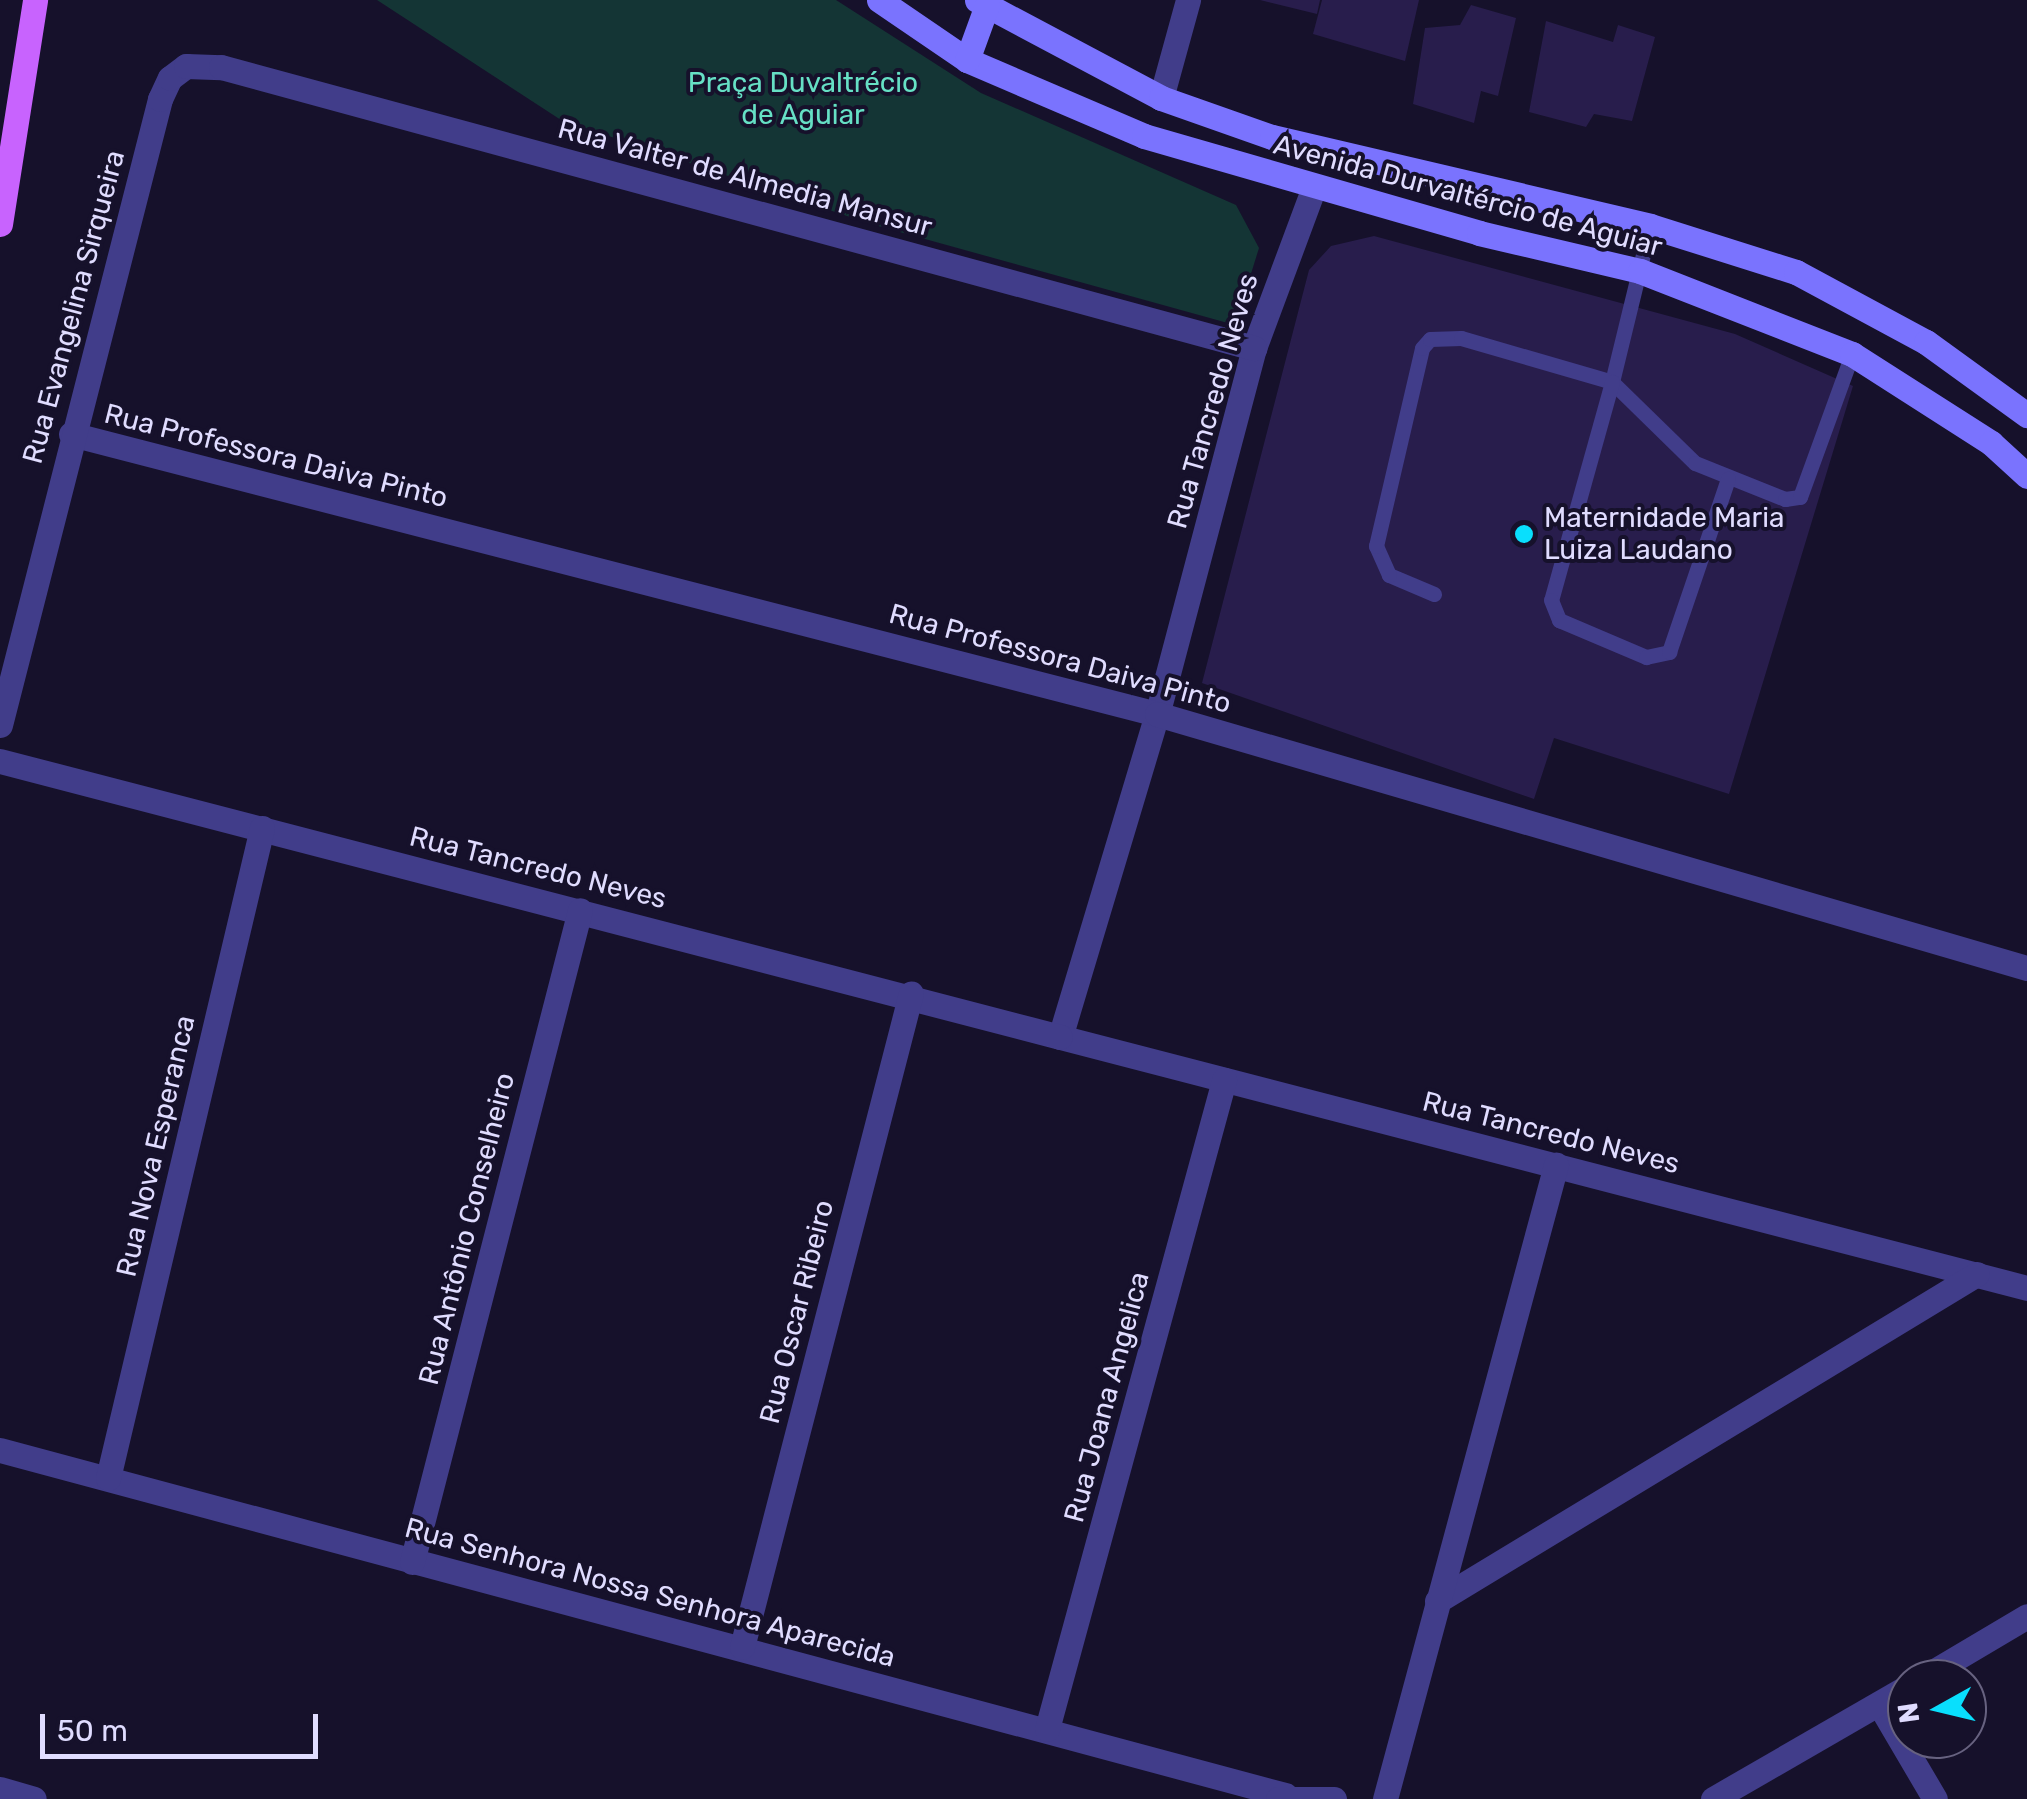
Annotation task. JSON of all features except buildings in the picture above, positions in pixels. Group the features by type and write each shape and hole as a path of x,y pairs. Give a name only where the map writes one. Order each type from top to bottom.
{"main road":[{"path":"0,224 34,0"}],"street":[{"name":"Avenida Durvaltércio de Aguiar","path":"879,0 967,60 1144,136 1314,187 1640,271 1852,354 1975,432 2027,476"},
{"path":"1161,98 1188,0"},
{"name":"Avenida Durvaltércio de Aguiar","path":"982,3 1161,98 1272,136 1429,178 1650,226 1796,272 1926,342 2027,415"},
{"path":"967,60 982,3"},
{"name":"Rua Evangelina Sirqueira","path":"0,724 160,98 170,78 186,66 221,67"},
{"name":"Rua Valter de Almedia Mansur","path":"221,67 1254,348"},
{"name":"Rua Tancredo Neves","path":"1060,1037 1157,714 1254,348 1314,187"},
{"name":"Rua Professora Daiva Pinto","path":"72,434 1157,714 2027,968"},
{"name":"Rua Tancredo Neves","path":"0,761 911,993 1060,1037 2027,1288"},
{"name":"Rua Nova Esperanca","path":"108,1478 262,828"},
{"name":"Rua Antônio Conselheiro","path":"412,1562 580,910"},
{"name":"Rua Oscar Ribeiro","path":"742,1647 911,993"},
{"name":"Rua Joana Angelica","path":"1048,1730 1224,1080"},
{"path":"1384,1799 1556,1166"},
{"path":"1437,1600 1977,1274"},
{"name":"Rua Senhora Nossa Senhora Aparecida","path":"0,1450 742,1647 1282,1797 1334,1799"},
{"path":"1955,1659 2027,1616"},
{"path":"1713,1799 1887,1699"},
{"path":"1879,1704 1935,1799"},
{"path":"0,1790 34,1799"}],"lane":[{"path":"1650,226 1612,382 1551,600 1559,620 1646,656 1669,652 1728,479"},
{"path":"1434,594 1389,575 1376,546 1422,348 1441,336 1461,338 1612,382 1677,451 1728,479 1785,499 1805,492 1852,354"}],"green space":[{"name":"Praça Duvaltrécio de Aguiar","path":"377,0 836,0 981,93 1236,205 1259,248 1235,325 871,224 561,120"}],"place":[{"name":"Maternidade Maria Luiza Laudano","path":"1524,534"}]}
